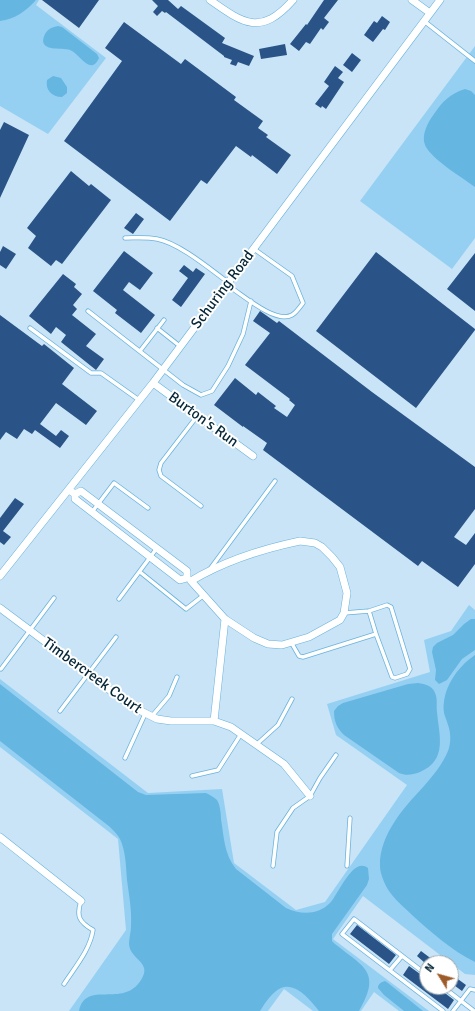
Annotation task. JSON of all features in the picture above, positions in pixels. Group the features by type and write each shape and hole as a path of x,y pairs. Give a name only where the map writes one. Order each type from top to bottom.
{"street":[{"path":"210,0 231,15 247,22 263,21 278,15 293,0"},
{"path":"412,0 430,13"},
{"name":"Schuring Road","path":"0,576 72,492 440,0"},
{"name":"Burton's Run","path":"154,383 253,456"},
{"path":"98,504 82,492 72,492 75,499 180,580 189,579 209,570 277,546 300,541 315,543 322,547 340,567 347,593 344,613 340,620 309,637 282,645 268,644 254,638 225,619 189,579 187,571 98,504"},
{"name":"Timbercreek Court","path":"0,608 131,706 148,716 172,721 214,721 231,727 241,733 284,764 310,796"},
{"path":"214,721 225,619"},
{"path":"0,837 81,901"}],"lane":[{"path":"424,21 475,61"},
{"path":"125,238 139,237 158,239 184,250 228,283 230,287 260,308 279,317 292,315 303,304 292,276 254,249"},
{"path":"88,311 183,385 201,395 212,391 228,366 243,334 251,301"},
{"path":"140,351 164,320"},
{"path":"30,328 91,374 101,373 140,401"},
{"path":"157,328 181,347"},
{"path":"198,416 161,463 159,470 161,476 201,506"},
{"path":"209,570 275,481"},
{"path":"91,512 114,483 148,508"},
{"path":"119,599 157,548"},
{"path":"140,572 186,609 204,595"},
{"path":"1,669 54,598"},
{"path":"344,613 369,611 387,605 391,607 410,669 407,674 395,678 392,677 369,611"},
{"path":"291,642 297,654 303,657 376,634"},
{"path":"60,711 116,636"},
{"path":"125,758 148,716 169,696 177,677"},
{"path":"257,744 278,725 292,699"},
{"path":"192,776 218,770 241,733"},
{"path":"273,866 277,832 293,808 310,796 336,755"},
{"path":"347,866 350,818"},
{"path":"64,984 85,953 92,936 93,930 86,926 79,918 78,911 81,901"},
{"path":"419,969 354,919 342,934 443,1011"},
{"path":"390,970 402,956"},
{"path":"453,1011 470,989 475,990"},
{"path":"453,995 474,1011"}],"shaded area":[{"path":"0,0 39,0 36,5 106,58 48,134 0,106"},
{"path":"0,0 36,0 20,14 0,21"},
{"path":"58,26 62,27 97,54 99,58 96,63 89,65 70,50 47,47 43,40 46,32 50,28"},
{"path":"475,46 475,238 452,269 360,201"},
{"path":"53,76 61,78 67,87 67,93 62,97 55,96 48,90 47,80"},
{"path":"465,89 471,91 475,95 475,187 434,156 428,150 424,141 426,129 437,110 451,96"},
{"path":"469,605 475,610 475,975 465,974 459,969 459,955 440,955 363,896 333,939 429,1011 399,1011 374,992 361,1011 313,1011 284,989 268,1011 69,1011 126,930 118,839 0,747 0,679 148,793 222,789 234,863 296,910 325,902 407,785 336,735 327,704 430,672 424,640 451,631"},
{"path":"471,619 475,619 475,650 462,659 447,680 439,684 435,680 436,670 432,652 433,647 437,643 453,635"},
{"path":"475,655 475,962 442,941 397,901 386,886 380,869 380,860 386,836 392,826 408,803 437,770 448,751 450,745 450,735 444,713 445,696 456,673"},
{"path":"418,683 431,687 436,695 440,746 435,761 429,767 417,773 404,775 344,735 336,724 334,711 343,703 408,684"},
{"path":"0,684 138,792 146,795 206,793 215,798 220,807 225,845 232,863 236,869 286,908 303,913 320,910 330,903 351,872 357,867 362,866 368,868 369,879 367,885 332,934 332,941 361,965 369,979 369,987 366,998 359,1011 319,1011 312,1002 298,990 287,987 281,988 275,992 260,1011 79,1011 83,1002 89,997 125,993 141,980 144,974 143,965 133,954 129,944 131,915 126,862 123,848 119,837 110,827 0,741"},
{"path":"385,981 423,1011 404,1011 384,995 378,988 380,983"}],"building":[{"path":"42,0 99,0 79,28"},
{"path":"152,0 168,0 178,9 181,6 225,38 222,43 254,56 249,66 238,62 236,66 230,64 232,60 224,57 166,12 165,13 162,11 157,16 153,12 158,6"},
{"path":"324,0 338,0 324,18 329,22 323,30 321,28 310,44 306,42 299,51 290,44 306,24 307,25"},
{"path":"382,16 390,22 385,30 383,29 373,42 364,35 374,21 377,23"},
{"path":"124,22 181,64 185,59 236,97 234,100 263,121 258,128 268,135 266,137 291,155 277,174 252,155 251,157 236,146 207,184 201,180 170,221 64,141 122,61 105,48"},
{"path":"285,44 287,55 261,59 259,49"},
{"path":"352,53 361,60 352,72 343,65"},
{"path":"335,66 343,72 338,78 344,82 326,109 322,106 321,108 315,104 329,86 324,82"},
{"path":"4,122 29,135 0,198 0,130"},
{"path":"71,171 89,186 91,184 111,200 62,264 56,260 51,266 28,248 36,236 27,228"},
{"path":"136,213 144,219 133,234 124,228"},
{"path":"3,246 16,254 6,269 0,265 0,252"},
{"path":"124,251 153,273 140,290 129,282 123,290 155,315 141,333 115,313 117,310 93,291"},
{"path":"376,252 475,329 416,408 316,331"},
{"path":"475,253 475,311 447,289"},
{"path":"184,265 193,272 196,268 205,274 181,307 172,300 188,278 179,271"},
{"path":"63,274 76,284 74,287 82,294 73,305 77,309 72,315 96,334 86,346 104,359 96,370 61,342 66,335 56,327 51,334 29,316"},
{"path":"260,311 277,323 279,321 372,392 475,467 475,509 454,537 466,545 475,533 475,564 458,587 422,561 418,566 263,450 267,443 214,405 235,378 256,395 258,392 276,406 274,408 287,417 295,405 289,400 290,399 245,365 270,333 253,321"},
{"path":"0,315 42,346 44,344 74,368 62,384 97,411 86,425 56,403 40,424 56,436 61,430 69,436 60,448 35,430 32,434 24,429 17,439 6,432 0,440"},
{"path":"15,498 24,504 3,531 11,537 4,545 0,542 0,518"},
{"path":"357,925 396,955 389,964 350,934"},
{"path":"421,951 426,955 419,955 419,958 417,956"},
{"path":"409,966 419,973 419,987 403,975"},
{"path":"459,980 466,985 462,991 459,989"},
{"path":"429,995 447,995 454,1000 448,1009"}]}
